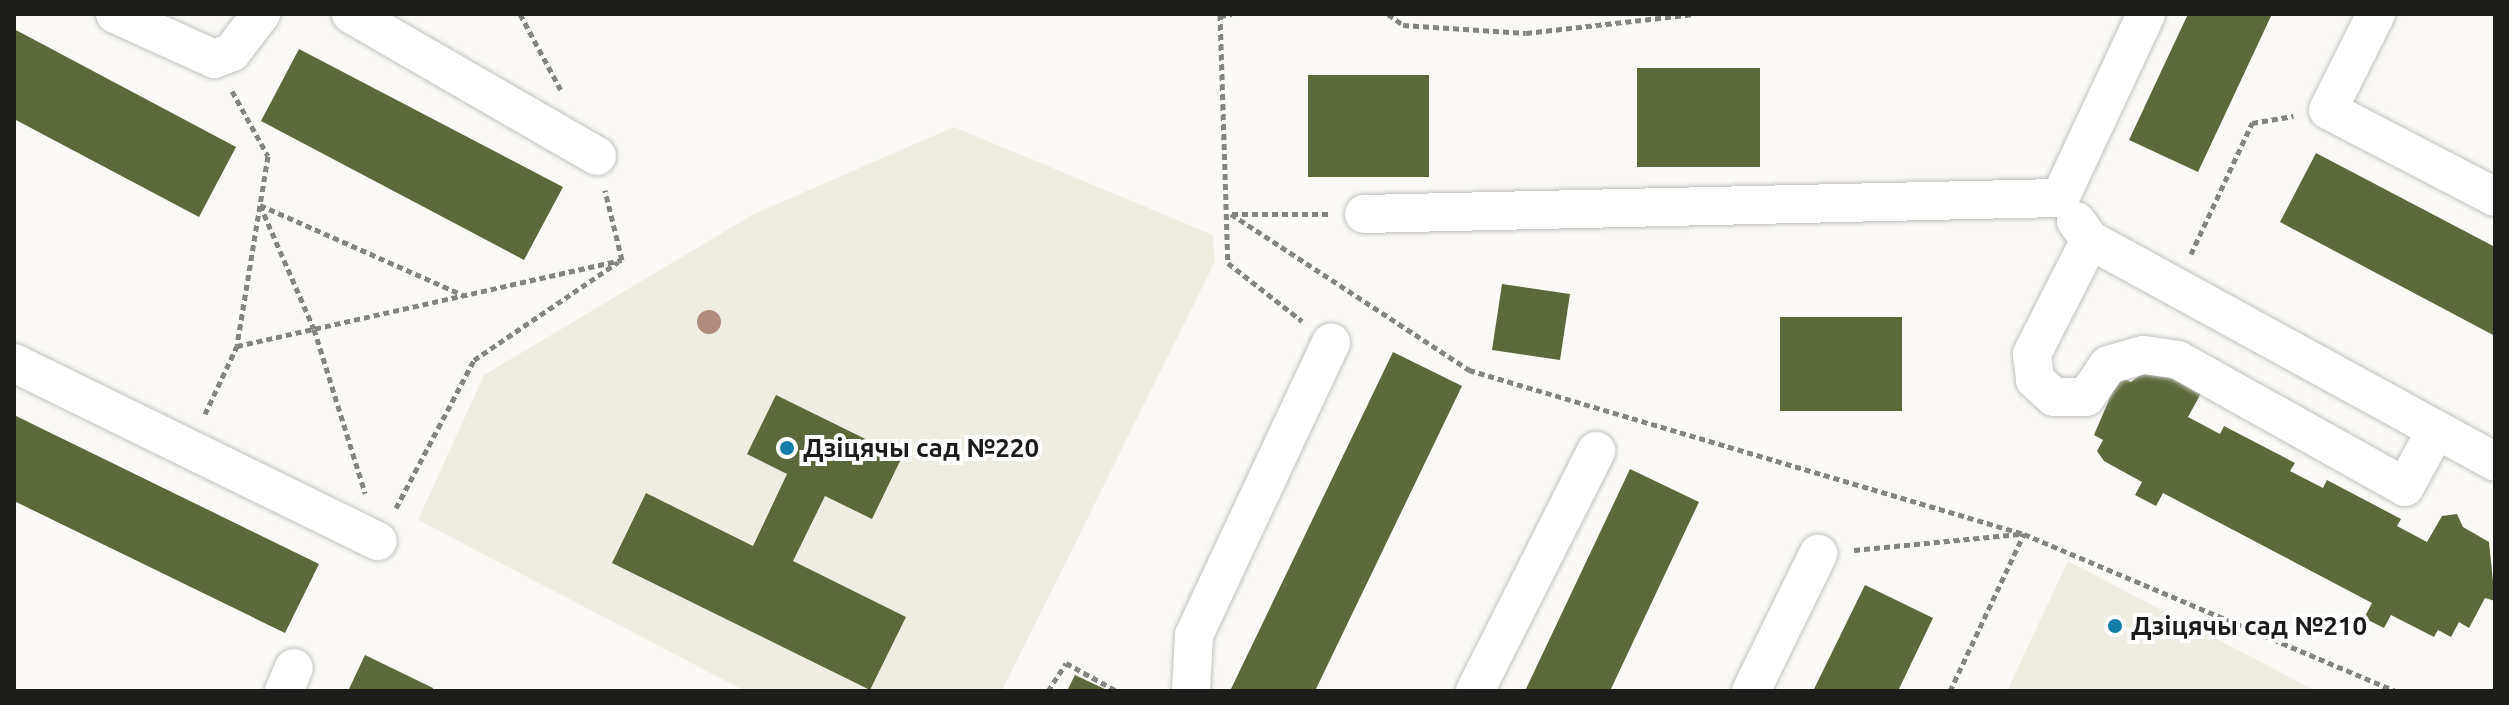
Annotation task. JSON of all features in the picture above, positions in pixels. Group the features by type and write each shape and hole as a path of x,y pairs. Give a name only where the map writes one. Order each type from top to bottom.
{"lane":[{"path":"115,14 214,59 232,52 261,14"},
{"path":"351,14 597,156"},
{"path":"2060,198 2146,14"},
{"path":"2376,14 2328,110 2495,197"},
{"path":"1364,214 2060,198"},
{"path":"2060,198 2090,240 2495,462"},
{"path":"2090,240 2032,354 2035,380 2054,397 2086,397 2108,365 2144,355 2178,360 2405,487 2436,430"},
{"path":"1191,691 1194,635 1331,343"},
{"path":"14,363 365,534"},
{"path":"1475,691 1596,451"},
{"path":"1751,691 1818,554"}],"path":[{"path":"520,14 569,104"},
{"path":"1232,14 1220,15 1231,214 1228,263 1331,343"},
{"path":"1388,14 1403,25 1526,33 1695,14"},
{"path":"189,448 237,346 268,156 214,59"},
{"path":"2175,287 2252,123 2328,110"},
{"path":"597,156 622,260"},
{"path":"260,205 464,295"},
{"path":"260,205 314,329 367,498 365,534"},
{"path":"1231,214 1364,214"},
{"path":"1231,214 1469,370 2024,534 2396,691"},
{"path":"237,346 622,260"},
{"path":"365,534 474,360 622,260"},
{"path":"1818,554 2024,534"},
{"path":"1950,691 2024,534"},
{"path":"1048,691 1066,663 1117,691"}],"shaded area":[{"name":"Дзіцячы сад №220","path":"954,127 1213,235 1215,261 1002,691 745,691 418,520 484,375 754,214"},
{"name":"Дзіцячы сад №210","path":"2068,561 2316,691 2007,691"}],"building":[{"path":"2188,14 2272,14 2198,172 2129,140"},
{"path":"14,29 236,147 199,217 14,119"},
{"path":"299,49 563,187 524,260 261,121"},
{"path":"1637,68 1760,68 1760,167 1637,167"},
{"path":"1308,75 1429,75 1429,177 1308,177"},
{"path":"2316,153 2495,247 2495,336 2280,222"},
{"path":"1502,284 1570,294 1560,360 1492,350"},
{"path":"1780,317 1902,317 1902,411 1780,411"},
{"path":"1393,352 1462,386 1315,691 1230,691"},
{"path":"2157,362 2205,386 2188,417 2220,434 2224,426 2295,463 2290,471 2323,488 2327,480 2401,519 2397,526 2427,542 2442,516 2457,514 2463,527 2489,542 2495,601 2485,598 2469,628 2459,622 2451,637 2438,630 2434,637 2391,615 2384,628 2364,618 2372,603 2163,493 2156,506 2135,495 2142,482 2104,461 2097,451 2103,440 2094,435 2119,376 2131,382"},
{"path":"776,395 902,457 872,519 825,496 793,561 906,617 870,690 612,563 646,493 753,546 787,474 747,454"},
{"path":"14,415 319,564 285,633 14,501"},
{"path":"1630,469 1699,502 1610,691 1525,691"},
{"path":"1865,585 1933,618 1898,691 1813,691"},
{"path":"365,655 433,688 432,691 348,691"},
{"path":"1075,675 1109,691 1067,691"}],"place":[{"name":"Дзіцячы сад №220","path":"787,448"},
{"name":"Дзіцячы сад №210","path":"2115,626"}]}
